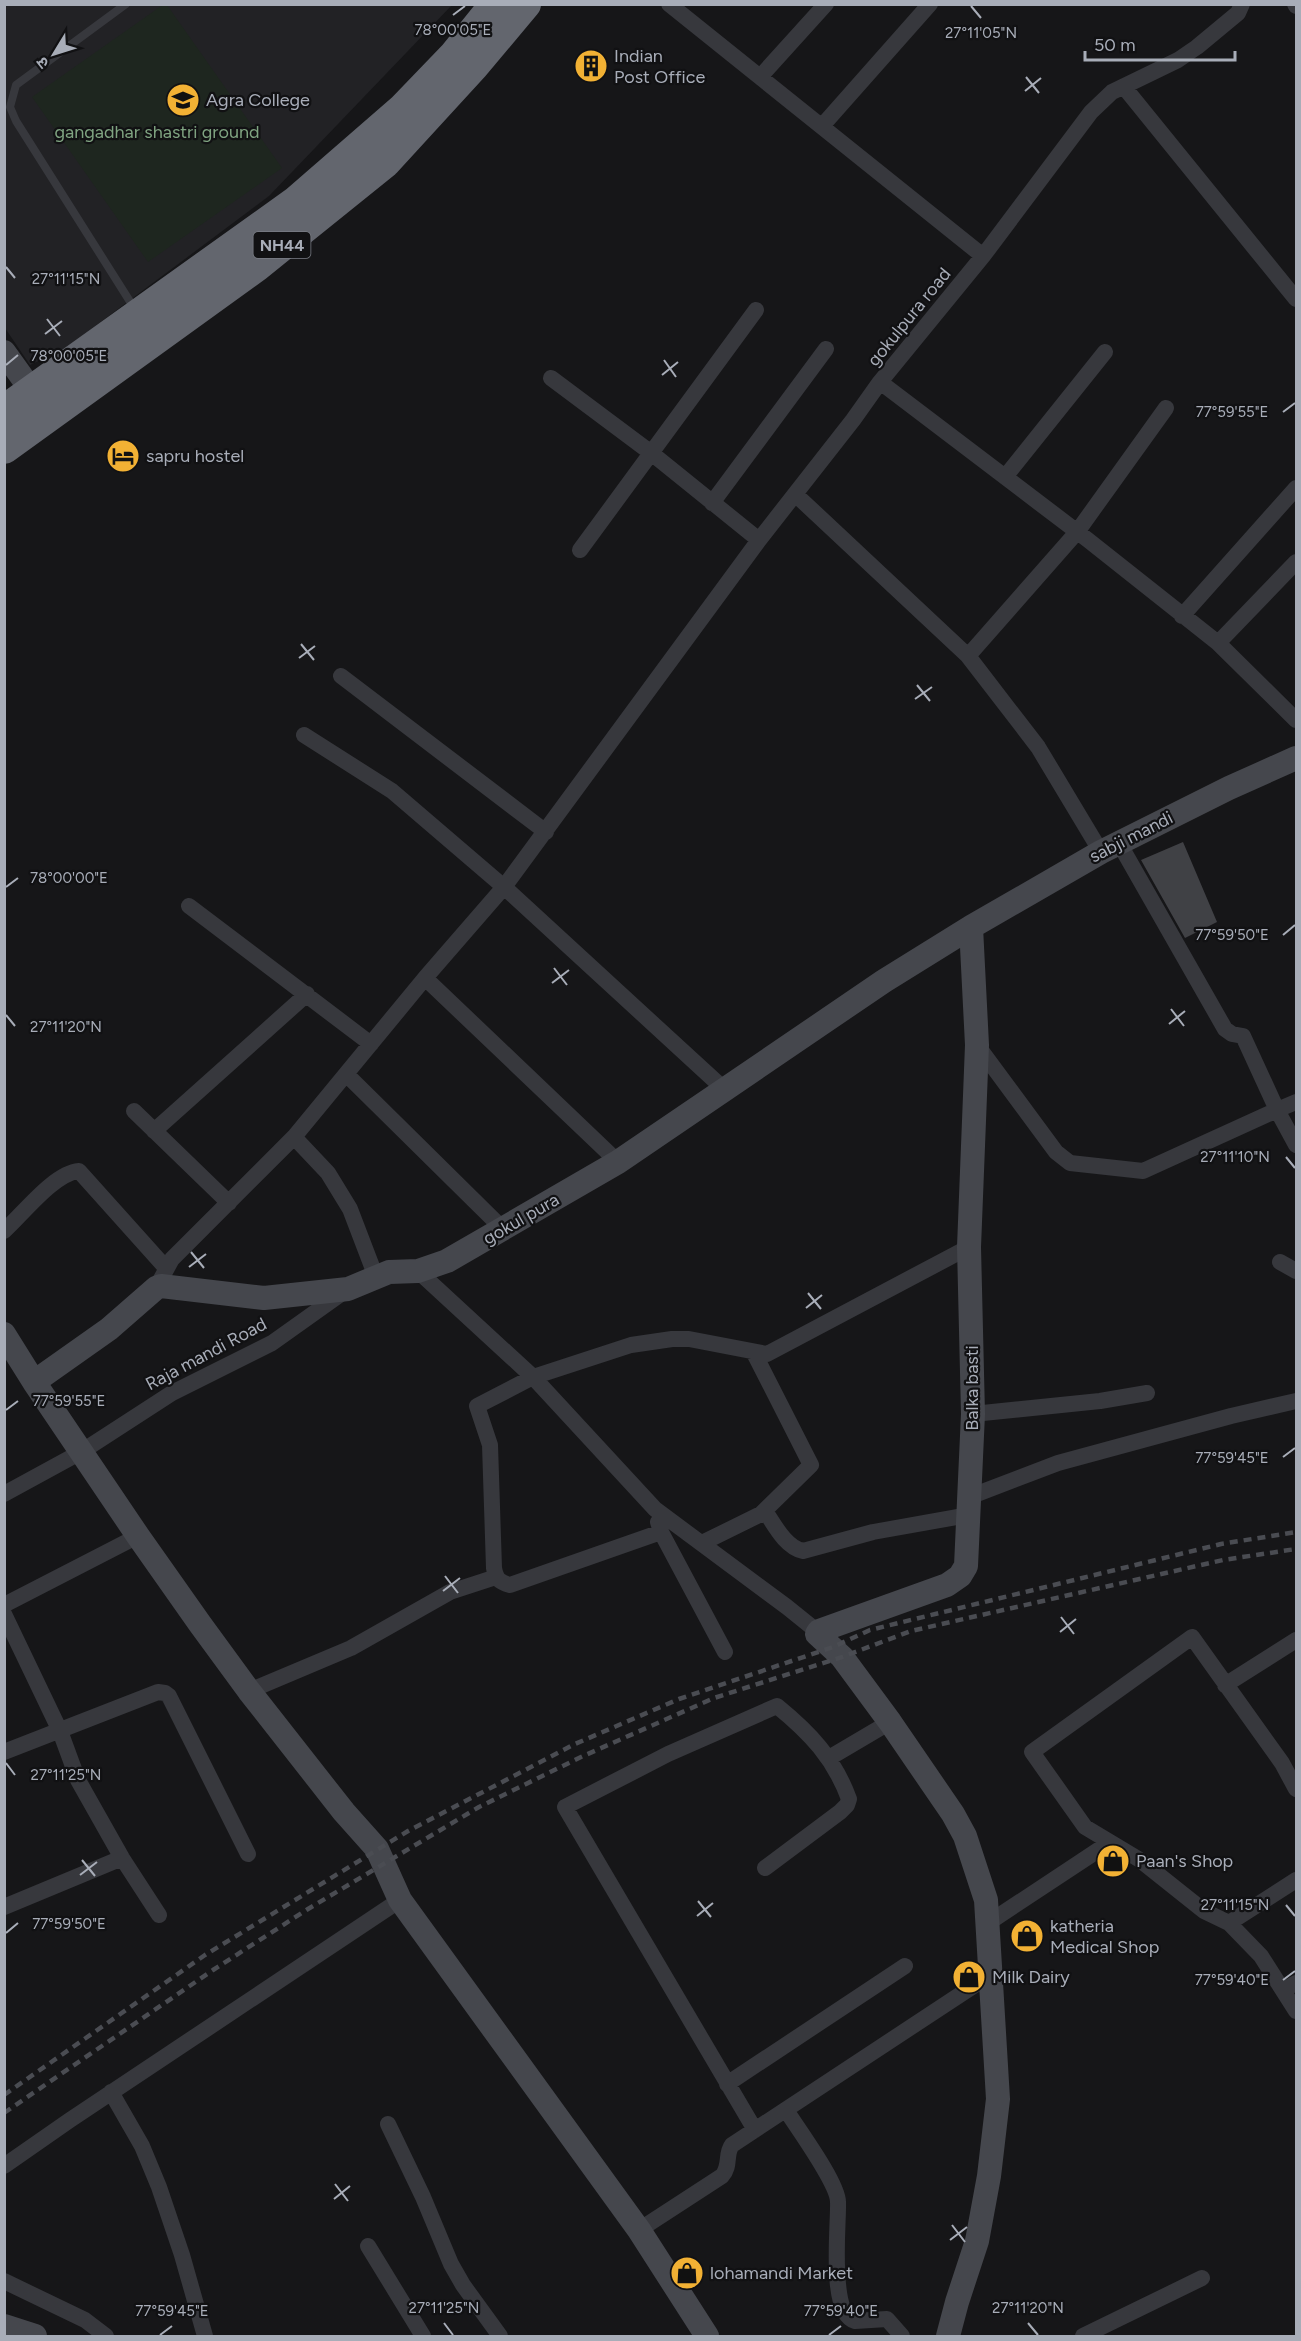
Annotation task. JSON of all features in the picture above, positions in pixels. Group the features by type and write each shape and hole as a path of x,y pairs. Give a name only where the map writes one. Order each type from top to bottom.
{"highway":[{"name":"NH44","path":"4,411 296,202 403,110 455,55 496,4"},
{"name":"NH44","path":"4,448 256,266 385,162 473,66 525,4"}],"street":[{"path":"669,4 983,256"},
{"path":"760,77 826,4"},
{"path":"822,126 930,4"},
{"name":"gokulpura road","path":"1242,4 1238,13 1197,47 1178,60 1113,92 1091,112 983,256 880,381 1218,643 1293,710"},
{"path":"1124,87 1296,299"},
{"path":"580,550 756,310"},
{"path":"712,503 826,349"},
{"path":"4,352 32,391"},
{"path":"1005,477 1105,352"},
{"path":"551,378 650,452 759,540"},
{"path":"34,1382 109,1329 161,1278 183,1247 294,1137 425,978 504,887 759,540 854,420 880,381"},
{"path":"968,656 1077,532 1166,408"},
{"path":"1182,616 1296,488"},
{"path":"795,494 968,656 1038,747 1110,847 1225,1029 1232,1034 1244,1036 1277,1110 1296,1145"},
{"path":"1218,643 1296,562"},
{"path":"341,676 546,832"},
{"path":"304,735 392,791 504,887 724,1089"},
{"name":"sabji mandi","path":"971,927 1110,847 1229,788 1296,758"},
{"path":"189,906 371,1044"},
{"name":"Balka basti","path":"818,1632 947,1585 960,1576 966,1566 973,1414 969,1247 977,1045 971,927"},
{"name":"gokul pura","path":"161,1278 161,1286 264,1298 348,1289 376,1277 401,1270 418,1270 447,1261 618,1162 884,981 971,927"},
{"path":"425,978 618,1162"},
{"path":"154,1131 306,994"},
{"path":"977,1045 1056,1152 1071,1163 1143,1171 1296,1102"},
{"path":"346,1074 503,1230"},
{"path":"134,1112 229,1203"},
{"path":"294,1137 328,1173 350,1209 376,1277"},
{"path":"4,1231 58,1179 70,1172 79,1171 161,1278"},
{"path":"661,1532 510,1585 502,1583 496,1577 490,1445 477,1406 533,1377 631,1345 689,1339 754,1353 772,1352 969,1247"},
{"path":"1280,1262 1296,1271"},
{"path":"418,1270 533,1377 655,1509 818,1632 842,1657 890,1722 947,1805 965,1836 986,1900 998,2099 989,2176 977,2241 948,2337"},
{"name":"Raja mandi Road","path":"4,1494 81,1452 172,1393 272,1343 348,1289"},
{"path":"4,1334 138,1536 249,1691 376,1849 400,1900 639,2230 707,2337"},
{"path":"702,1543 765,1511 811,1465 754,1353"},
{"path":"973,1414 1100,1401 1147,1393"},
{"path":"765,1511 790,1545 796,1550 803,1551 968,1506 1058,1463 1231,1416 1296,1401"},
{"path":"655,1509 661,1532 724,1652"},
{"path":"4,1605 138,1536"},
{"path":"249,1691 359,1644 450,1592 496,1577"},
{"path":"4,1614 60,1731 78,1780 122,1858 159,1915"},
{"path":"1296,1790 1282,1763 1193,1637 1034,1750 1032,1755 1085,1827 1140,1860 1204,1911 1229,1923 1290,1987 1296,2012"},
{"path":"1225,1685 1296,1640"},
{"path":"4,1752 158,1692 165,1693 169,1696 248,1854"},
{"path":"755,2130 565,1807 668,1754 777,1706 806,1731 830,1758 849,1799 847,1805 765,1868"},
{"path":"830,1758 890,1722"},
{"path":"988,1923 1109,1843"},
{"path":"4,1907 122,1858"},
{"path":"1229,1923 1296,1880"},
{"path":"4,2166 400,1900"},
{"path":"727,2084 905,1966"},
{"path":"639,2230 722,2176 727,2169 730,2147 990,1975"},
{"path":"111,2092 142,2146 159,2187 206,2337"},
{"path":"786,2110 838,2197 837,2269 843,2312 850,2320 855,2321 886,2319 902,2337"},
{"path":"388,2124 423,2197 451,2264 500,2337"},
{"path":"368,2246 420,2336"},
{"path":"1083,2337 1202,2278"},
{"path":"4,2281 85,2320 106,2337"},
{"path":"4,2326 35,2337"}],"lane":[{"path":"126,4 16,85 10,107 16,121 138,314"}],"shaded area":[{"name":"Agra College","path":"4,5 452,5 269,196 66,348 30,365 5,328"}],"green space":[{"name":"gangadhar shastri ground","path":"164,4 167,5 282,168 148,262 32,97"}],"building":[{"name":"Indian Post Office","path":"590,52 603,69 592,79 579,64"},
{"path":"1183,842 1217,922 1185,938 1141,860"}],"railway":[{"path":"4,2095 205,1955 408,1831 575,1744 679,1699 833,1647 870,1630 1221,1544 1296,1532"},
{"path":"4,2113 213,1970 308,1909 479,1807 581,1757 714,1698 842,1657 911,1631 1223,1560 1296,1549"}],"place":[{"name":"Indian Post Office","path":"591,66"},
{"name":"Agra College","path":"183,100"},
{"name":"sapru hostel","path":"123,456"},
{"name":"Paan's Shop","path":"1113,1861"},
{"name":"katheria Medical Shop","path":"1027,1936"},
{"name":"Milk Dairy","path":"969,1977"},
{"name":"lohamandi Market","path":"687,2273"}]}
